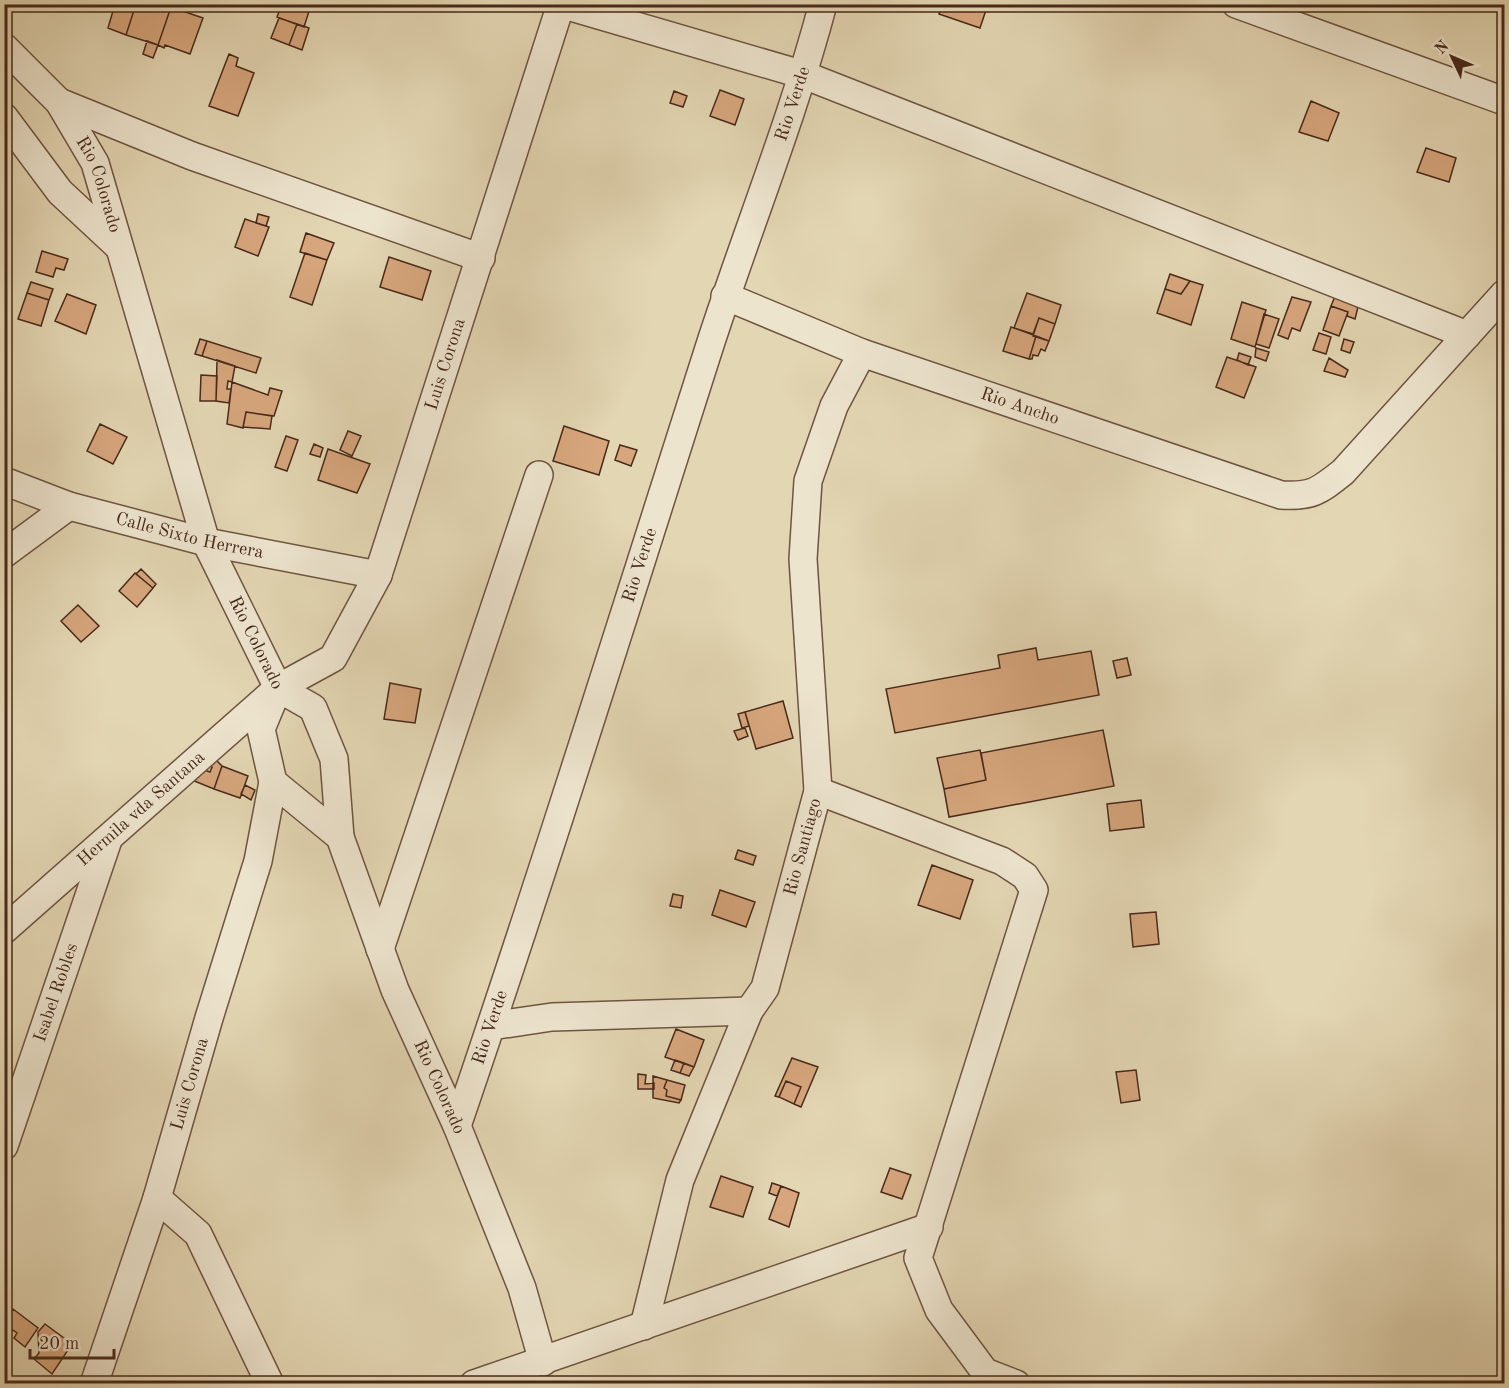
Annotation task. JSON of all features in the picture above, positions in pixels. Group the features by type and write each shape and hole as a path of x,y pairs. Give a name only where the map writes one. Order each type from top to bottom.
{"street":[{"path":"561,4 804,75 1467,335 1504,294"},
{"name":"Luis Corona","path":"278,688 333,658 378,575 561,4"},
{"name":"Rio Verde","path":"457,1126 726,296 804,75 823,4"},
{"path":"1236,4 1504,101"},
{"name":"Rio Colorado","path":"4,47 59,102 94,163 206,542 278,688 313,708 334,759 340,837 394,990 457,1126 522,1288 543,1362"},
{"path":"59,102 192,156 481,258"},
{"path":"4,117 60,192 120,248"},
{"name":"Rio Ancho","path":"726,296 862,352 1281,495 1304,497 1318,491 1343,472 1467,335"},
{"name":"Rio Santiago","path":"644,1326 680,1180 749,1011 765,987 818,791 803,559 808,480 834,406 862,352"},
{"path":"380,949 539,475"},
{"name":"Calle Sixto Herrera","path":"4,481 69,506 206,542 378,575"},
{"path":"4,554 69,506"},
{"name":"Rio Colorado","path":"273,782 261,729 278,688"},
{"name":"Hermila vda Santana","path":"4,930 278,688"},
{"path":"273,782 340,837"},
{"name":"Luis Corona","path":"94,1383 158,1198 208,1018 258,861 273,782"},
{"path":"818,791 1002,861 1025,876 1034,890 918,1258 939,1310 985,1372 1016,1383"},
{"name":"Isabel Robles","path":"4,1146 109,838"},
{"path":"491,1026 552,1017 749,1011"},
{"path":"158,1198 198,1234 270,1383"},
{"path":"474,1383 543,1362 928,1227"}],"building":[{"path":"115,4 136,4 126,35 108,28"},
{"path":"136,4 154,4 170,10 158,45 126,35"},
{"path":"282,4 311,5 304,27 277,17"},
{"path":"942,4 988,4 980,28 939,14"},
{"path":"171,7 203,18 190,54 165,45 164,48 158,45"},
{"path":"279,18 297,24 289,45 271,38"},
{"path":"297,24 309,28 302,50 289,45"},
{"path":"147,41 158,45 153,58 143,54"},
{"path":"229,54 238,58 236,66 254,73 238,116 209,106"},
{"path":"720,90 744,99 735,125 710,116"},
{"path":"674,91 687,96 683,107 670,103"},
{"path":"1311,101 1339,113 1328,141 1299,132"},
{"path":"1426,148 1456,158 1449,182 1417,172"},
{"path":"258,214 269,217 266,226 256,223"},
{"path":"245,219 269,227 258,256 235,247"},
{"path":"306,233 334,243 327,260 300,252"},
{"path":"42,251 68,259 64,270 56,268 53,277 36,272"},
{"path":"305,253 327,260 312,305 290,297"},
{"path":"389,257 431,271 422,300 380,287"},
{"path":"1170,274 1190,281 1181,294 1165,289"},
{"path":"1190,281 1203,285 1191,325 1157,313 1165,289 1181,294"},
{"path":"31,282 53,289 49,300 27,293"},
{"path":"27,293 49,300 41,326 18,319"},
{"path":"1027,293 1061,305 1055,324 1039,318 1033,334 1014,328"},
{"path":"67,294 96,305 86,334 55,321"},
{"path":"1336,294 1359,303 1355,319 1347,316 1348,312 1331,306"},
{"path":"1292,297 1311,302 1300,331 1292,328 1288,339 1278,335"},
{"path":"1242,302 1266,310 1255,347 1231,339"},
{"path":"1331,306 1348,312 1339,336 1323,330"},
{"path":"1264,314 1279,319 1269,348 1256,344"},
{"path":"1039,318 1055,324 1049,341 1033,336"},
{"path":"1011,327 1036,336 1029,359 1003,351"},
{"path":"1319,333 1331,337 1326,354 1313,350"},
{"path":"1036,336 1049,341 1045,351 1041,349 1038,356 1033,355 1032,359 1029,359"},
{"path":"200,339 207,341 202,356 195,354"},
{"path":"1344,339 1354,342 1350,353 1341,350"},
{"path":"207,341 261,358 256,373 202,356"},
{"path":"1256,348 1269,352 1266,361 1255,357"},
{"path":"1239,353 1251,357 1248,365 1237,360"},
{"path":"1227,357 1256,367 1244,398 1216,387"},
{"path":"1329,358 1348,370 1345,377 1324,371"},
{"path":"217,360 235,366 232,382 228,381 227,389 231,389 229,403 216,401"},
{"path":"201,375 217,376 216,401 200,401"},
{"path":"232,382 268,395 270,388 282,391 274,416 246,412 243,428 227,424"},
{"path":"246,412 272,416 270,429 243,427"},
{"path":"100,424 127,437 113,464 87,451"},
{"path":"564,426 609,441 599,475 553,461"},
{"path":"348,431 361,436 352,456 340,450"},
{"path":"286,436 298,440 287,471 275,467"},
{"path":"314,444 323,448 320,457 310,454"},
{"path":"620,445 637,450 631,466 615,460"},
{"path":"328,449 370,464 357,493 318,480"},
{"path":"141,569 156,584 153,588 136,574"},
{"path":"135,573 153,588 137,607 119,591"},
{"path":"78,605 99,626 81,642 61,621"},
{"path":"1036,648 1038,660 1091,651 1099,695 895,733 886,689 1000,668 998,655"},
{"path":"1127,658 1131,675 1117,678 1113,661"},
{"path":"390,683 421,689 415,723 384,719"},
{"path":"783,701 793,738 756,749 745,712"},
{"path":"745,712 749,726 742,728 738,714"},
{"path":"745,728 748,736 738,740 734,731"},
{"path":"1103,730 1114,786 949,817 944,789 986,780 981,753"},
{"path":"980,750 986,780 944,789 937,758"},
{"path":"207,760 216,760 222,766 214,789 187,778 199,768 210,772 212,767"},
{"path":"222,766 248,776 240,798 214,789"},
{"path":"245,785 255,790 251,800 241,794"},
{"path":"1141,800 1144,827 1110,831 1107,804"},
{"path":"738,850 756,856 753,865 735,859"},
{"path":"932,865 973,880 960,919 918,905"},
{"path":"720,890 755,902 746,927 712,915"},
{"path":"673,894 683,896 681,908 670,906"},
{"path":"1156,912 1159,944 1133,947 1130,914"},
{"path":"676,1029 704,1040 694,1067 665,1057"},
{"path":"792,1058 818,1067 801,1107 794,1104 801,1087 786,1081 779,1097 775,1096"},
{"path":"675,1060 684,1063 680,1073 671,1070"},
{"path":"684,1063 694,1067 689,1076 680,1073"},
{"path":"1136,1070 1140,1100 1121,1103 1116,1072"},
{"path":"638,1074 646,1075 645,1084 654,1083 654,1089 638,1089"},
{"path":"653,1076 667,1080 664,1088 667,1090 666,1096 681,1100 679,1103 653,1098"},
{"path":"667,1080 685,1085 681,1100 666,1096 667,1090 664,1088"},
{"path":"786,1081 801,1087 794,1104 779,1097"},
{"path":"890,1168 911,1175 902,1199 881,1192"},
{"path":"721,1176 753,1187 743,1217 710,1207"},
{"path":"772,1183 781,1186 777,1196 769,1193"},
{"path":"781,1186 799,1193 789,1227 769,1219"},
{"path":"13,1309 38,1328 25,1347 14,1338 17,1333 4,1324"},
{"path":"45,1324 72,1344 52,1374 34,1359 39,1353 38,1332"}]}
